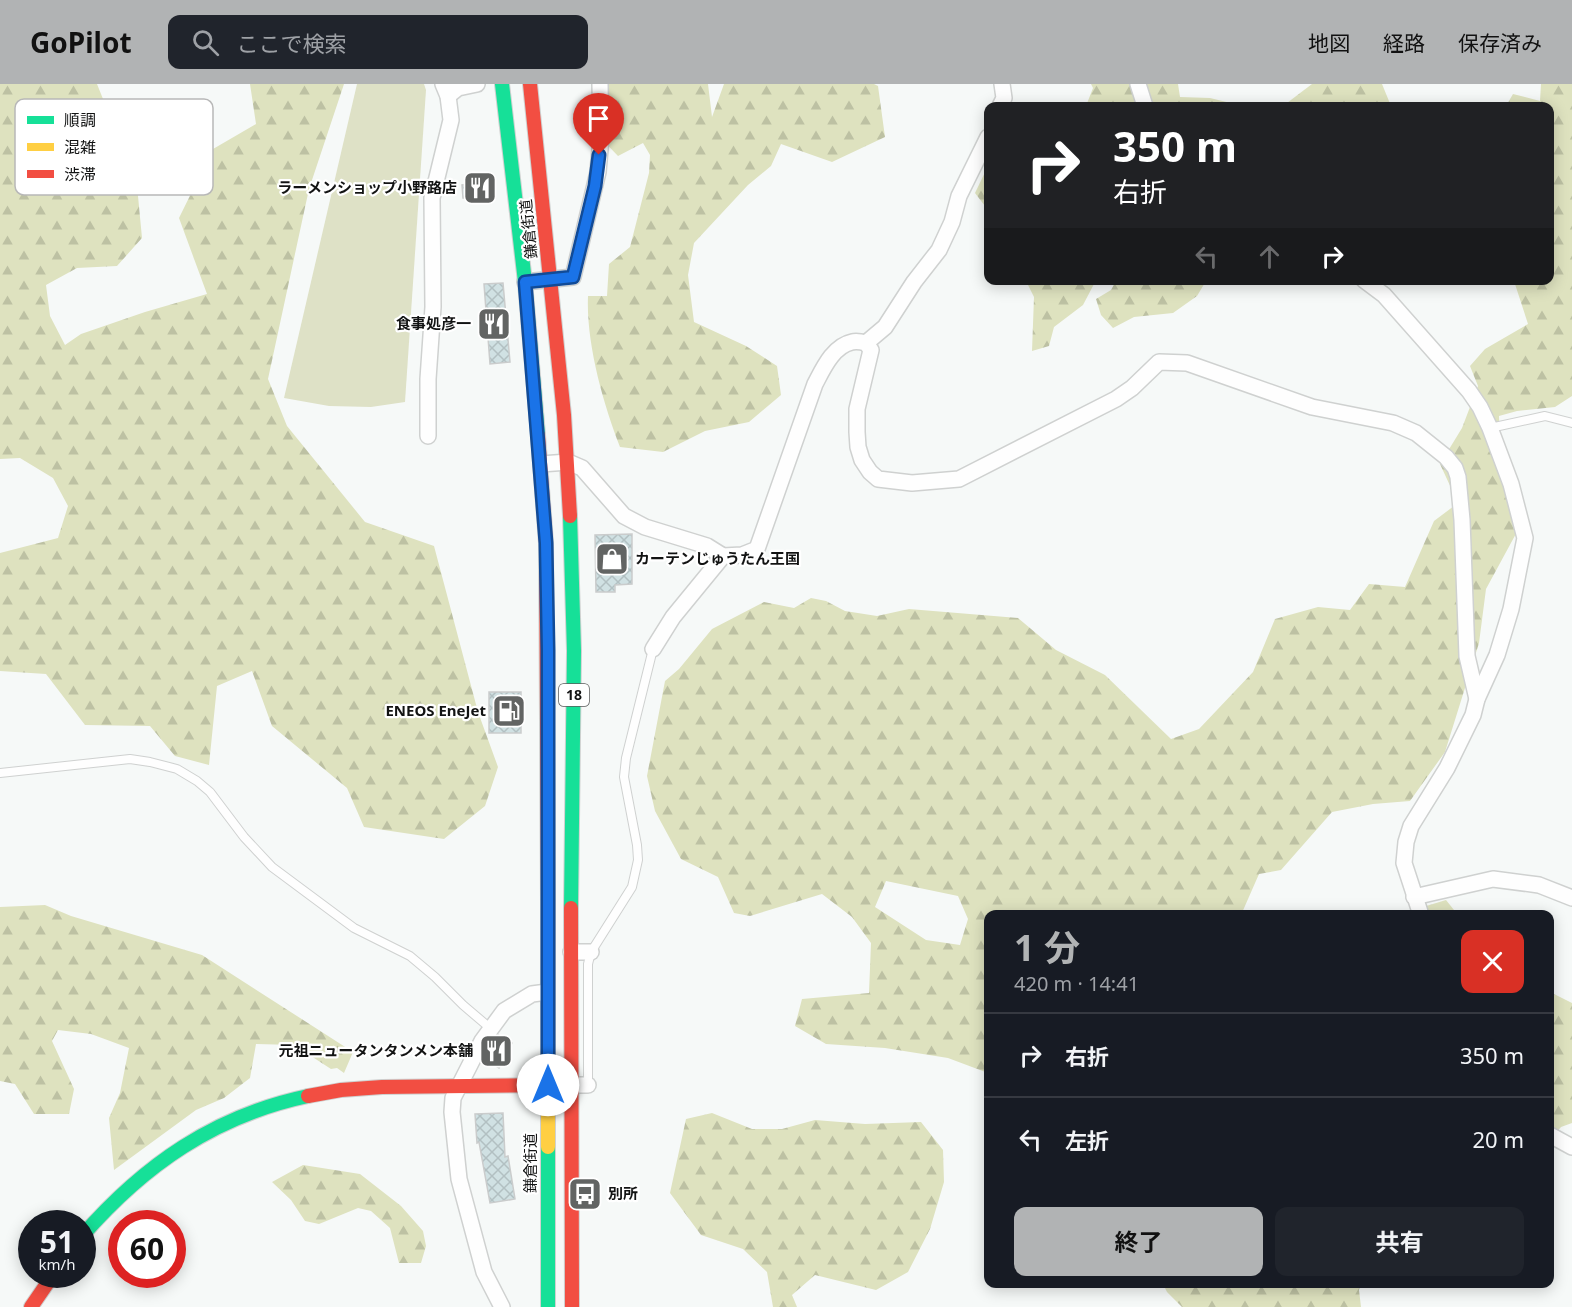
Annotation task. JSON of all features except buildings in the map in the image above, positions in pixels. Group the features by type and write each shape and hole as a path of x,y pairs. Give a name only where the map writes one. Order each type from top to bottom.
{"main road":[{"name":"鎌倉街道","path":"502,84 525,282 546,543 548,1307"},
{"name":"鎌倉街道","path":"530,84 568,462 574,651 571,952 572,1307"},
{"path":"96,1220 145,1171 189,1140 248,1113 282,1102 329,1092 391,1087 571,1085"},
{"path":"31,1307 44,1288"}],"street":[{"path":"428,436 428,379 434,307 432,198 451,120 446,90 477,84"},
{"path":"525,282 573,277 597,172 601,138 600,84"},
{"path":"1002,84 1004,98 1002,102"},
{"path":"1138,84 1144,102"},
{"path":"540,464 568,462 582,468 614,506 634,522 707,546 723,556 742,555 757,549 815,384 828,360 840,348 852,342 867,343 885,327 914,282 939,250 952,222 959,196 984,145"},
{"path":"1371,285 1384,295 1469,391 1480,407 1511,484 1525,538 1511,609 1497,655 1477,699 1473,715 1447,768 1419,811 1406,842 1404,863 1419,910"},
{"path":"867,343 871,350 857,409 858,447 862,460 870,472 878,479 896,483 959,479 966,476 1116,399 1132,388 1159,362 1169,361 1186,363 1312,407 1393,423 1416,433 1446,457 1455,468 1458,477 1467,656 1477,699"},
{"path":"653,649 673,617 723,556"},
{"path":"1414,897 1493,879 1539,885 1572,898"},
{"path":"571,952 591,952"},
{"path":"502,1307 484,1272 459,1179 452,1112 453,1098 490,1028 504,1011 532,994 547,992"},
{"path":"571,1085 588,1085"},
{"path":"1554,1137 1572,1147"}],"lane":[{"path":"1490,428 1545,416 1572,423"},
{"path":"588,1085 588,964 591,952 632,887 638,860 638,845 624,777 626,758 653,649"},
{"path":"0,772 130,759 177,770 210,792 244,837 272,867 354,928 410,956 490,1028"}],"green space":[{"path":"0,84 97,84 103,99 15,99 15,195 138,195 142,238 117,266 77,268 46,285 50,316 65,345 81,334 207,294 179,218 190,195 213,195 213,149 256,124 250,84 344,84 309,189 268,379 287,426 365,522 434,546 478,712 498,767 485,806 444,839 364,827 347,788 272,726 252,671 217,686 209,765 175,756 150,726 85,725 46,674 0,671 0,553 58,538 68,506 53,478 20,458 0,459"},
{"path":"357,84 424,84 426,90 405,402 371,407 329,406 284,398"},
{"path":"603,84 708,84 712,117 724,84 874,84 878,86 885,137 832,162 781,144 771,166 748,185 694,243 688,275 694,322 746,346 777,366 781,395 749,422 705,431 663,452 620,447 602,392 593,353 588,296 607,296 609,264 630,247 649,173 650,155 643,143 618,156 592,129"},
{"path":"1091,84 1178,84 1180,97 1210,98 1226,102 1088,102 1093,88"},
{"path":"1312,84 1382,84 1389,102 1288,102"},
{"path":"1541,84 1572,84 1572,396 1555,407 1517,411 1499,416 1501,480 1518,530 1486,589 1479,643 1445,752 1410,801 1373,804 1332,812 1281,870 1259,874 1243,910 984,910 984,1072 948,1058 885,1048 826,1044 795,1026 802,999 869,993 871,943 852,917 822,894 750,916 734,913 718,877 681,859 655,811 647,776 665,681 679,669 712,629 764,602 794,608 811,598 826,601 845,611 877,616 909,609 1018,618 1056,650 1105,675 1171,739 1199,729 1253,672 1275,619 1318,607 1350,610 1369,584 1405,587 1434,521 1458,503 1440,464 1462,428 1478,386 1470,366 1485,349 1528,324 1515,285 1554,285 1554,102 1508,102 1513,94 1540,101","holes":["886,881 958,896 968,919 960,945 926,940 875,907"]},
{"path":"984,174 984,205 975,193"},
{"path":"1028,285 1093,285 1083,305 1054,327 1049,346 1032,351 1034,297"},
{"path":"1114,285 1204,285 1197,296 1173,313 1134,317 1113,328 1101,315 1096,299 1111,290"},
{"path":"1446,900 1454,910 1424,910 1423,907"},
{"path":"45,905 71,916 202,955 353,1052 344,1073 337,1068 331,1069 294,1045 256,1044 250,1078 224,1098 196,1110 114,1170 109,1118 120,1093 129,1048 91,1034 58,1030 52,1041 74,1089 69,1114 34,1114 15,1084 0,1081 0,907"},
{"path":"1554,994 1572,1003 1572,1123 1561,1127 1554,1135"},
{"path":"712,1113 752,1129 782,1129 815,1120 865,1124 921,1122 943,1150 944,1182 930,1229 908,1272 876,1290 815,1275 792,1295 797,1307 773,1307 767,1272 743,1249 701,1235 670,1193 686,1119"},
{"path":"303,1165 360,1174 401,1206 423,1231 426,1246 421,1263 399,1263 390,1228 371,1211 358,1208 319,1224 305,1221 291,1200 272,1182"},
{"path":"1165,1288 1360,1288 1361,1307 1182,1307"}],"traffic: fast":[{"path":"502,84 525,282 538,435"},
{"path":"570,516 574,651 571,908"},
{"path":"96,1221 130,1187 183,1147 242,1116 308,1096"},
{"path":"548,1147 548,1307"}],"traffic: slow":[{"path":"548,901 548,1147"}],"traffic: jam":[{"path":"530,84 564,415 570,516"},
{"path":"538,435 546,543 548,901"},
{"path":"571,908 572,1307"},
{"path":"308,1096 341,1090 382,1087 563,1085"},
{"path":"31,1307 44,1288"}],"place":[{"name":"ラーメンショップ小野路店","path":"480,188"},
{"name":"食事処彦一","path":"494,324"},
{"name":"カーテンじゅうたん王国","path":"612,559"},
{"name":"ENEOS EneJet","path":"509,711"},
{"name":"元祖ニュータンタンメン本舗","path":"496,1051"},
{"name":"別所","path":"585,1194"}],"route":[{"path":"548,1085 546,543 525,282 573,277 588,207 595,186 599,155"}]}
